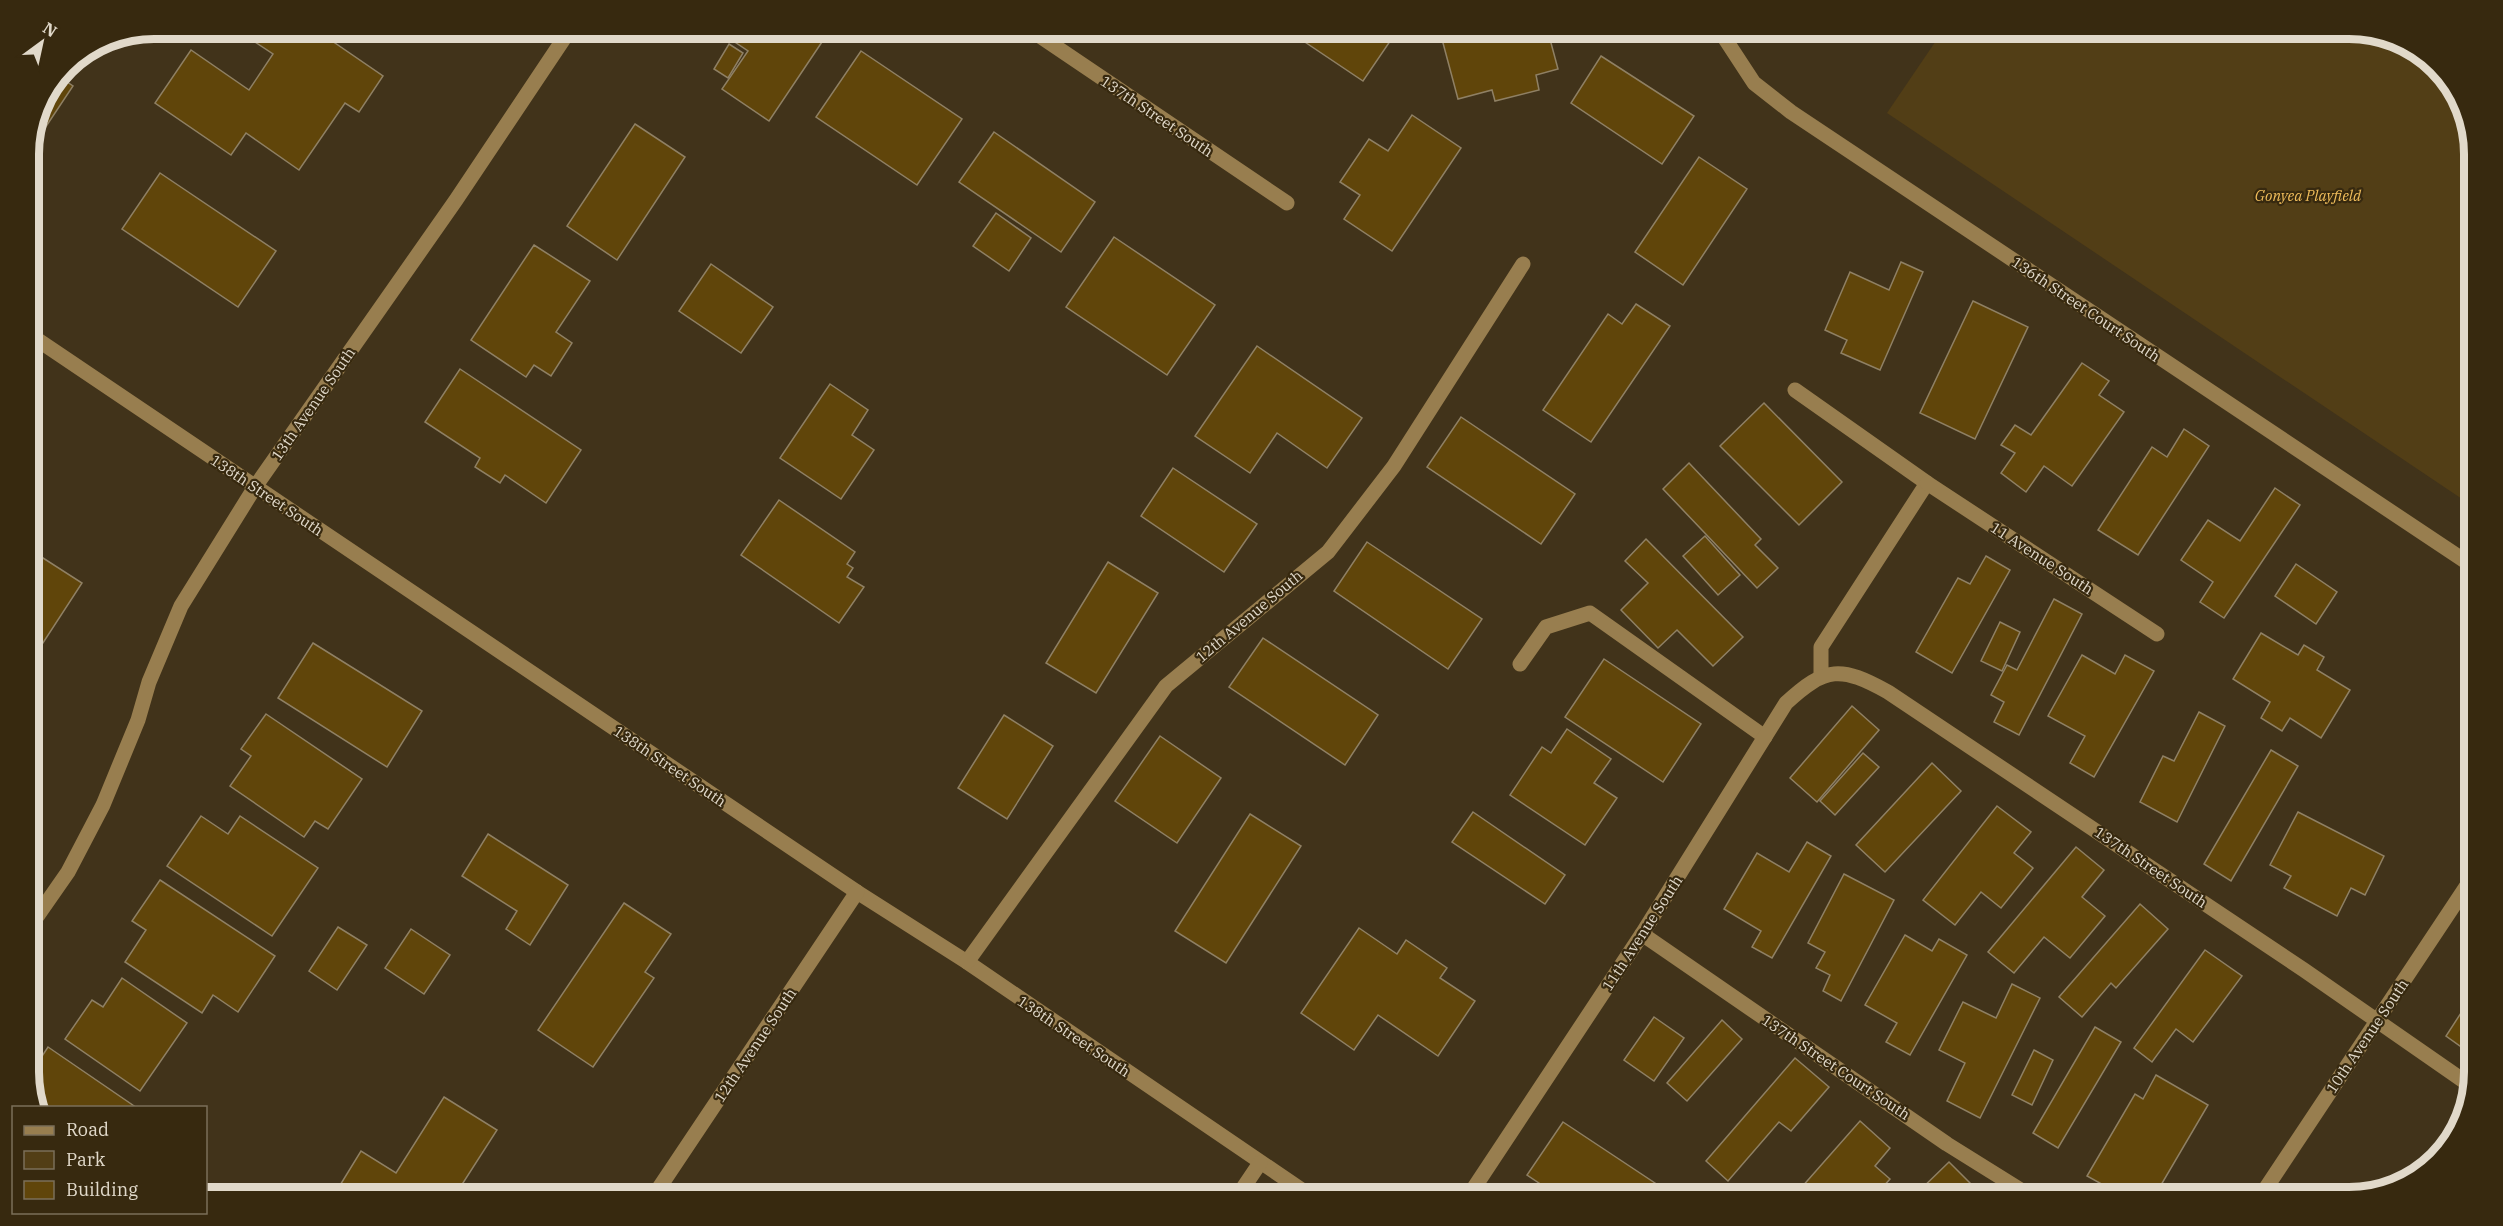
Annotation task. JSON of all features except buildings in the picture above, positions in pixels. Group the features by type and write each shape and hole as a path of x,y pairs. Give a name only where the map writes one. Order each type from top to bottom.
{"street":[{"name":"13th Avenue South","path":"39,914 68,872 104,805 138,720 148,682 181,606 255,487 456,200 564,39"},
{"name":"137th Street South","path":"1044,39 1287,203"},
{"name":"136th Street Court South","path":"1725,39 1754,83 1791,112 2464,560"},
{"name":"12th Avenue South","path":"967,962 1166,686 1328,552 1394,466 1523,264"},
{"name":"138th Street South","path":"39,341 857,892 967,962 1297,1187"},
{"name":"11 Avenue South","path":"1795,390 1927,483 2157,634"},
{"path":"1821,675 1821,647 1927,483"},
{"path":"1520,664 1546,627 1590,613 1765,737"},
{"name":"137th Street South","path":"1821,675 1840,673 1862,678 1888,692 2304,970 2464,1081"},
{"name":"11th Avenue South","path":"1475,1187 1642,934 1786,703 1821,675"},
{"name":"10th Avenue South","path":"2267,1187 2464,890"},
{"name":"12th Avenue South","path":"660,1187 857,892"},
{"name":"137th Street Court South","path":"1642,934 1947,1144 2016,1187"},
{"path":"1244,1187 1260,1163"}],"green space":[{"name":"Gonyea Playfield","path":"1937,39 2349,39 2386,45 2413,58 2436,78 2445,90 2458,117 2464,146 2464,500 1887,113"}]}
